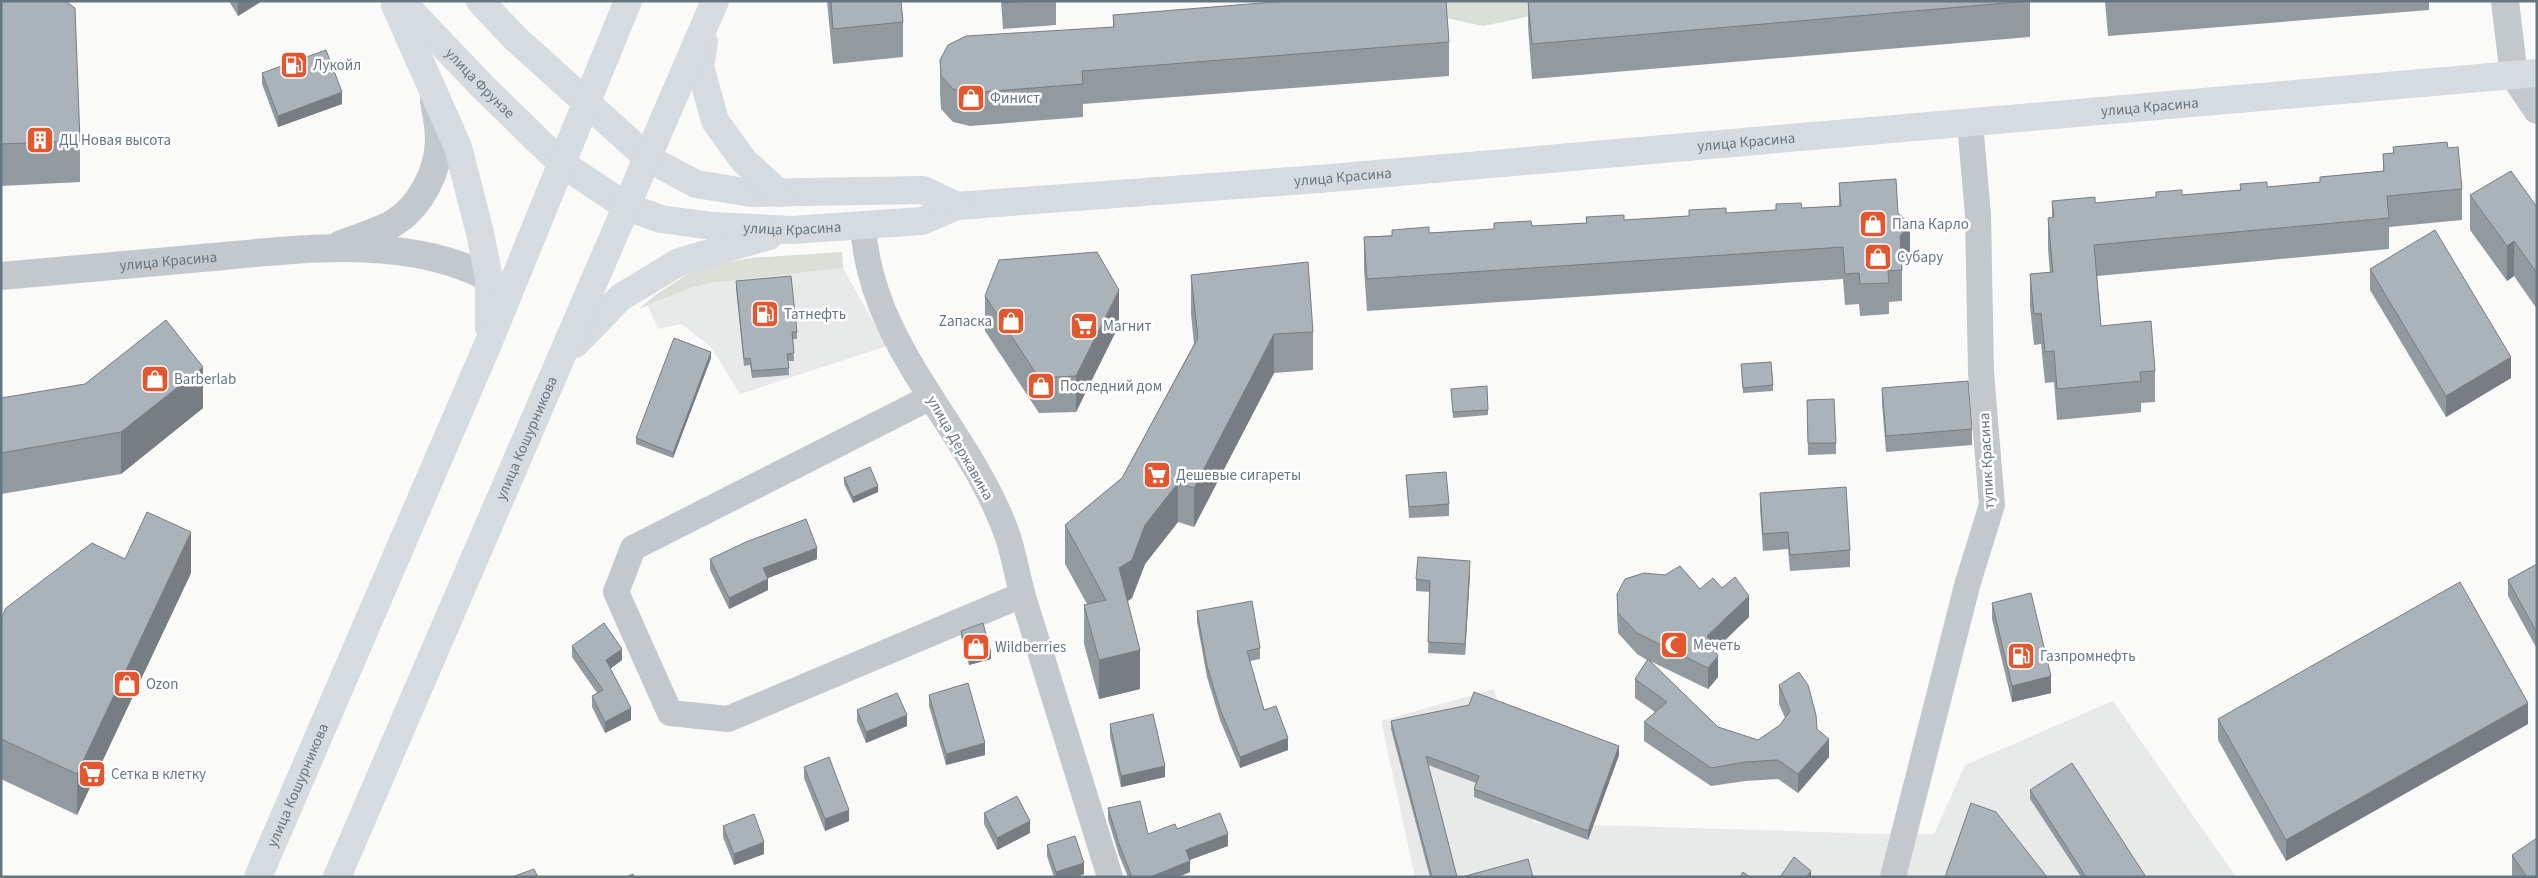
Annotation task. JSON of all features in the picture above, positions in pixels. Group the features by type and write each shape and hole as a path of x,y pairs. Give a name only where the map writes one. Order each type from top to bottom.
{"main road":[{"path":"394,1 458,147 480,233 489,278 488,344"},
{"name":"улица Фрунзе","path":"401,1 561,163 627,208"},
{"path":"480,1 516,39 587,103"},
{"name":"улица Кошурникова","path":"258,877 488,344 628,1"},
{"path":"712,9 700,66 715,121 744,161 779,193"},
{"name":"улица Кошурникова","path":"337,877 712,9"},
{"name":"улица Красина","path":"627,208 661,219 712,226 792,230 922,221 957,206 1319,179 2525,74"},
{"name":"улица Красина","path":"587,103 649,158 696,184 751,193 906,188 923,190 957,206"},
{"path":"563,355 621,296 679,262 792,230"}],"street":[{"path":"2505,1 2537,110"},
{"name":"улица Красина","path":"335,247 392,223 415,205 428,184 436,163 439,139 433,91"},
{"name":"тупик Красина","path":"1893,877 1968,582 1992,505 1981,372 1978,215 1970,123"},
{"name":"улица Державина","path":"863,225 864,248 874,288 893,337 983,483 1007,537 1022,595 1110,877"},
{"name":"улица Красина","path":"1,276 335,247 392,251 445,261 470,267 489,278"},
{"path":"931,398 633,548 616,592 670,713 728,719 1022,595"}],"shaded area":[{"path":"1436,1 1696,1 1535,15 1483,26 1437,16"},
{"path":"842,252 843,268 711,283 691,288 639,309 654,296 695,269 750,258"},
{"path":"843,268 887,346 740,394 711,347 681,324 658,329 648,306 691,288 711,283"},
{"path":"1494,689 1534,823 1884,834 1934,834 1965,765 2113,701 2236,877 1415,877 1381,721"}],"building":[{"name":"ДЦ Новая высота","path":"1,1 65,1 75,8 80,141 1,144"},
{"path":"831,1 901,1 903,22 833,29"},
{"path":"1003,1 1029,1 1003,3"},
{"path":"1287,1 1446,1 1449,42 1082,71 1083,84 970,93 953,89 941,76 940,60 948,45 966,36 1114,27 1113,15"},
{"path":"1528,1 2030,1 1532,44"},
{"path":"326,50 342,92 278,116 262,73"},
{"path":"2447,142 2448,148 2458,147 2462,189 2387,196 2389,218 2094,245 2101,326 2151,321 2155,371 2140,372 2141,381 2057,389 2054,351 2045,352 2041,313 2034,314 2030,274 2053,272 2048,218 2054,217 2052,201 2095,197 2095,203 2156,197 2156,192 2182,190 2182,195 2241,190 2240,184 2267,182 2267,187 2320,182 2320,177 2384,171 2383,154 2394,153 2393,147"},
{"path":"2511,171 2537,207 2537,273 2514,241 2507,246 2470,195"},
{"path":"1896,179 1898,213 1910,224 1900,236 1902,270 1888,271 1889,283 1860,284 1859,273 1845,274 1843,247 1367,279 1364,237 1392,236 1392,230 1429,227 1429,233 1494,229 1494,223 1531,221 1532,226 1587,223 1586,217 1624,215 1624,220 1689,216 1689,210 1726,208 1726,213 1776,210 1776,204 1801,203 1802,208 1841,206 1839,183"},
{"path":"2435,230 2511,357 2446,396 2370,269"},
{"path":"1097,252 1119,290 1076,376 1039,378 985,296 999,260"},
{"path":"1308,262 1313,332 1274,334 1194,488 1178,483 1145,525 1132,560 1119,568 1140,650 1099,660 1084,605 1106,600 1065,525 1122,478 1198,338 1191,275"},
{"path":"791,276 797,332 792,332 794,353 787,354 789,368 752,371 750,358 744,359 736,281"},
{"path":"166,320 203,367 121,432 1,453 1,398 85,384"},
{"path":"674,338 711,352 673,453 636,438"},
{"path":"1771,362 1773,385 1743,388 1741,364"},
{"path":"1968,381 1972,429 1886,436 1882,388"},
{"path":"1487,386 1488,410 1453,412 1451,389"},
{"path":"1834,399 1836,443 1808,443 1807,400"},
{"path":"870,467 878,486 853,497 844,478"},
{"path":"1446,472 1449,504 1409,507 1406,475"},
{"path":"1846,487 1850,550 1790,555 1788,532 1763,534 1760,493"},
{"path":"147,512 191,532 77,774 1,739 1,619 6,608 92,543 125,559"},
{"path":"806,519 817,548 763,568 768,579 729,598 710,559 746,542"},
{"path":"1418,557 1470,561 1465,644 1428,642 1430,581 1416,579"},
{"path":"2537,564 2537,633 2508,580"},
{"path":"1680,566 1700,589 1713,578 1722,588 1735,577 1749,596 1707,636 1718,656 1708,668 1637,633 1618,613 1617,594 1625,579 1644,573 1665,575"},
{"path":"2460,582 2528,703 2286,840 2218,719"},
{"name":"Газпромнефть","path":"2031,593 2051,676 2012,686 1992,603"},
{"path":"1252,601 1260,648 1247,651 1264,710 1276,706 1288,738 1240,757 1220,709 1207,666 1197,611"},
{"path":"604,623 622,649 606,660 631,708 605,722 592,696 603,690 572,646"},
{"name":"Wildberries","path":"983,623 991,653 969,659 961,631"},
{"path":"1648,659 1718,727 1758,740 1780,725 1790,711 1779,685 1799,672 1808,685 1816,715 1817,729 1829,739 1798,774 1778,760 1745,762 1711,768 1644,722 1667,702 1635,679"},
{"path":"968,683 985,743 946,754 929,695"},
{"path":"1474,692 1619,746 1588,831 1474,789 1479,776 1426,756 1457,877 1432,877 1391,721 1469,705"},
{"path":"897,693 907,715 866,732 857,710"},
{"path":"1153,714 1165,766 1121,776 1110,724"},
{"path":"829,757 849,810 825,819 804,767"},
{"path":"2072,763 2146,877 2086,877 2030,790"},
{"path":"1017,796 1030,821 997,838 984,813"},
{"path":"1140,801 1148,834 1175,824 1177,829 1220,813 1228,834 1186,850 1190,861 1150,877 1132,877 1108,808"},
{"path":"1971,803 1996,812 2047,877 1945,877"},
{"path":"754,814 764,842 734,854 723,826"},
{"path":"1075,836 1084,863 1056,872 1047,845"},
{"path":"2537,838 2537,877 2527,877 2512,855"},
{"path":"1794,857 1811,871 1806,877 1780,877"},
{"path":"1528,859 1533,877 1462,877"},
{"path":"534,869 538,877 512,877"},
{"path":"1743,872 1750,877 1740,877"}],"place":[{"name":"Лукойл","path":"294,65"},
{"name":"Финист","path":"971,98"},
{"name":"ДЦ Новая высота","path":"40,140"},
{"name":"Папа Карло","path":"1873,224"},
{"name":"Субару","path":"1878,257"},
{"name":"Татнефть","path":"765,314"},
{"name":"Zапаска","path":"1011,321"},
{"name":"Магнит","path":"1084,326"},
{"name":"Barberlab","path":"155,379"},
{"name":"Последний дом","path":"1041,386"},
{"name":"Дешевые сигареты","path":"1157,475"},
{"name":"Мечеть","path":"1674,645"},
{"name":"Wildberries","path":"976,647"},
{"name":"Газпромнефть","path":"2021,656"},
{"name":"Ozon","path":"127,684"},
{"name":"Сетка в клетку","path":"92,774"}]}
